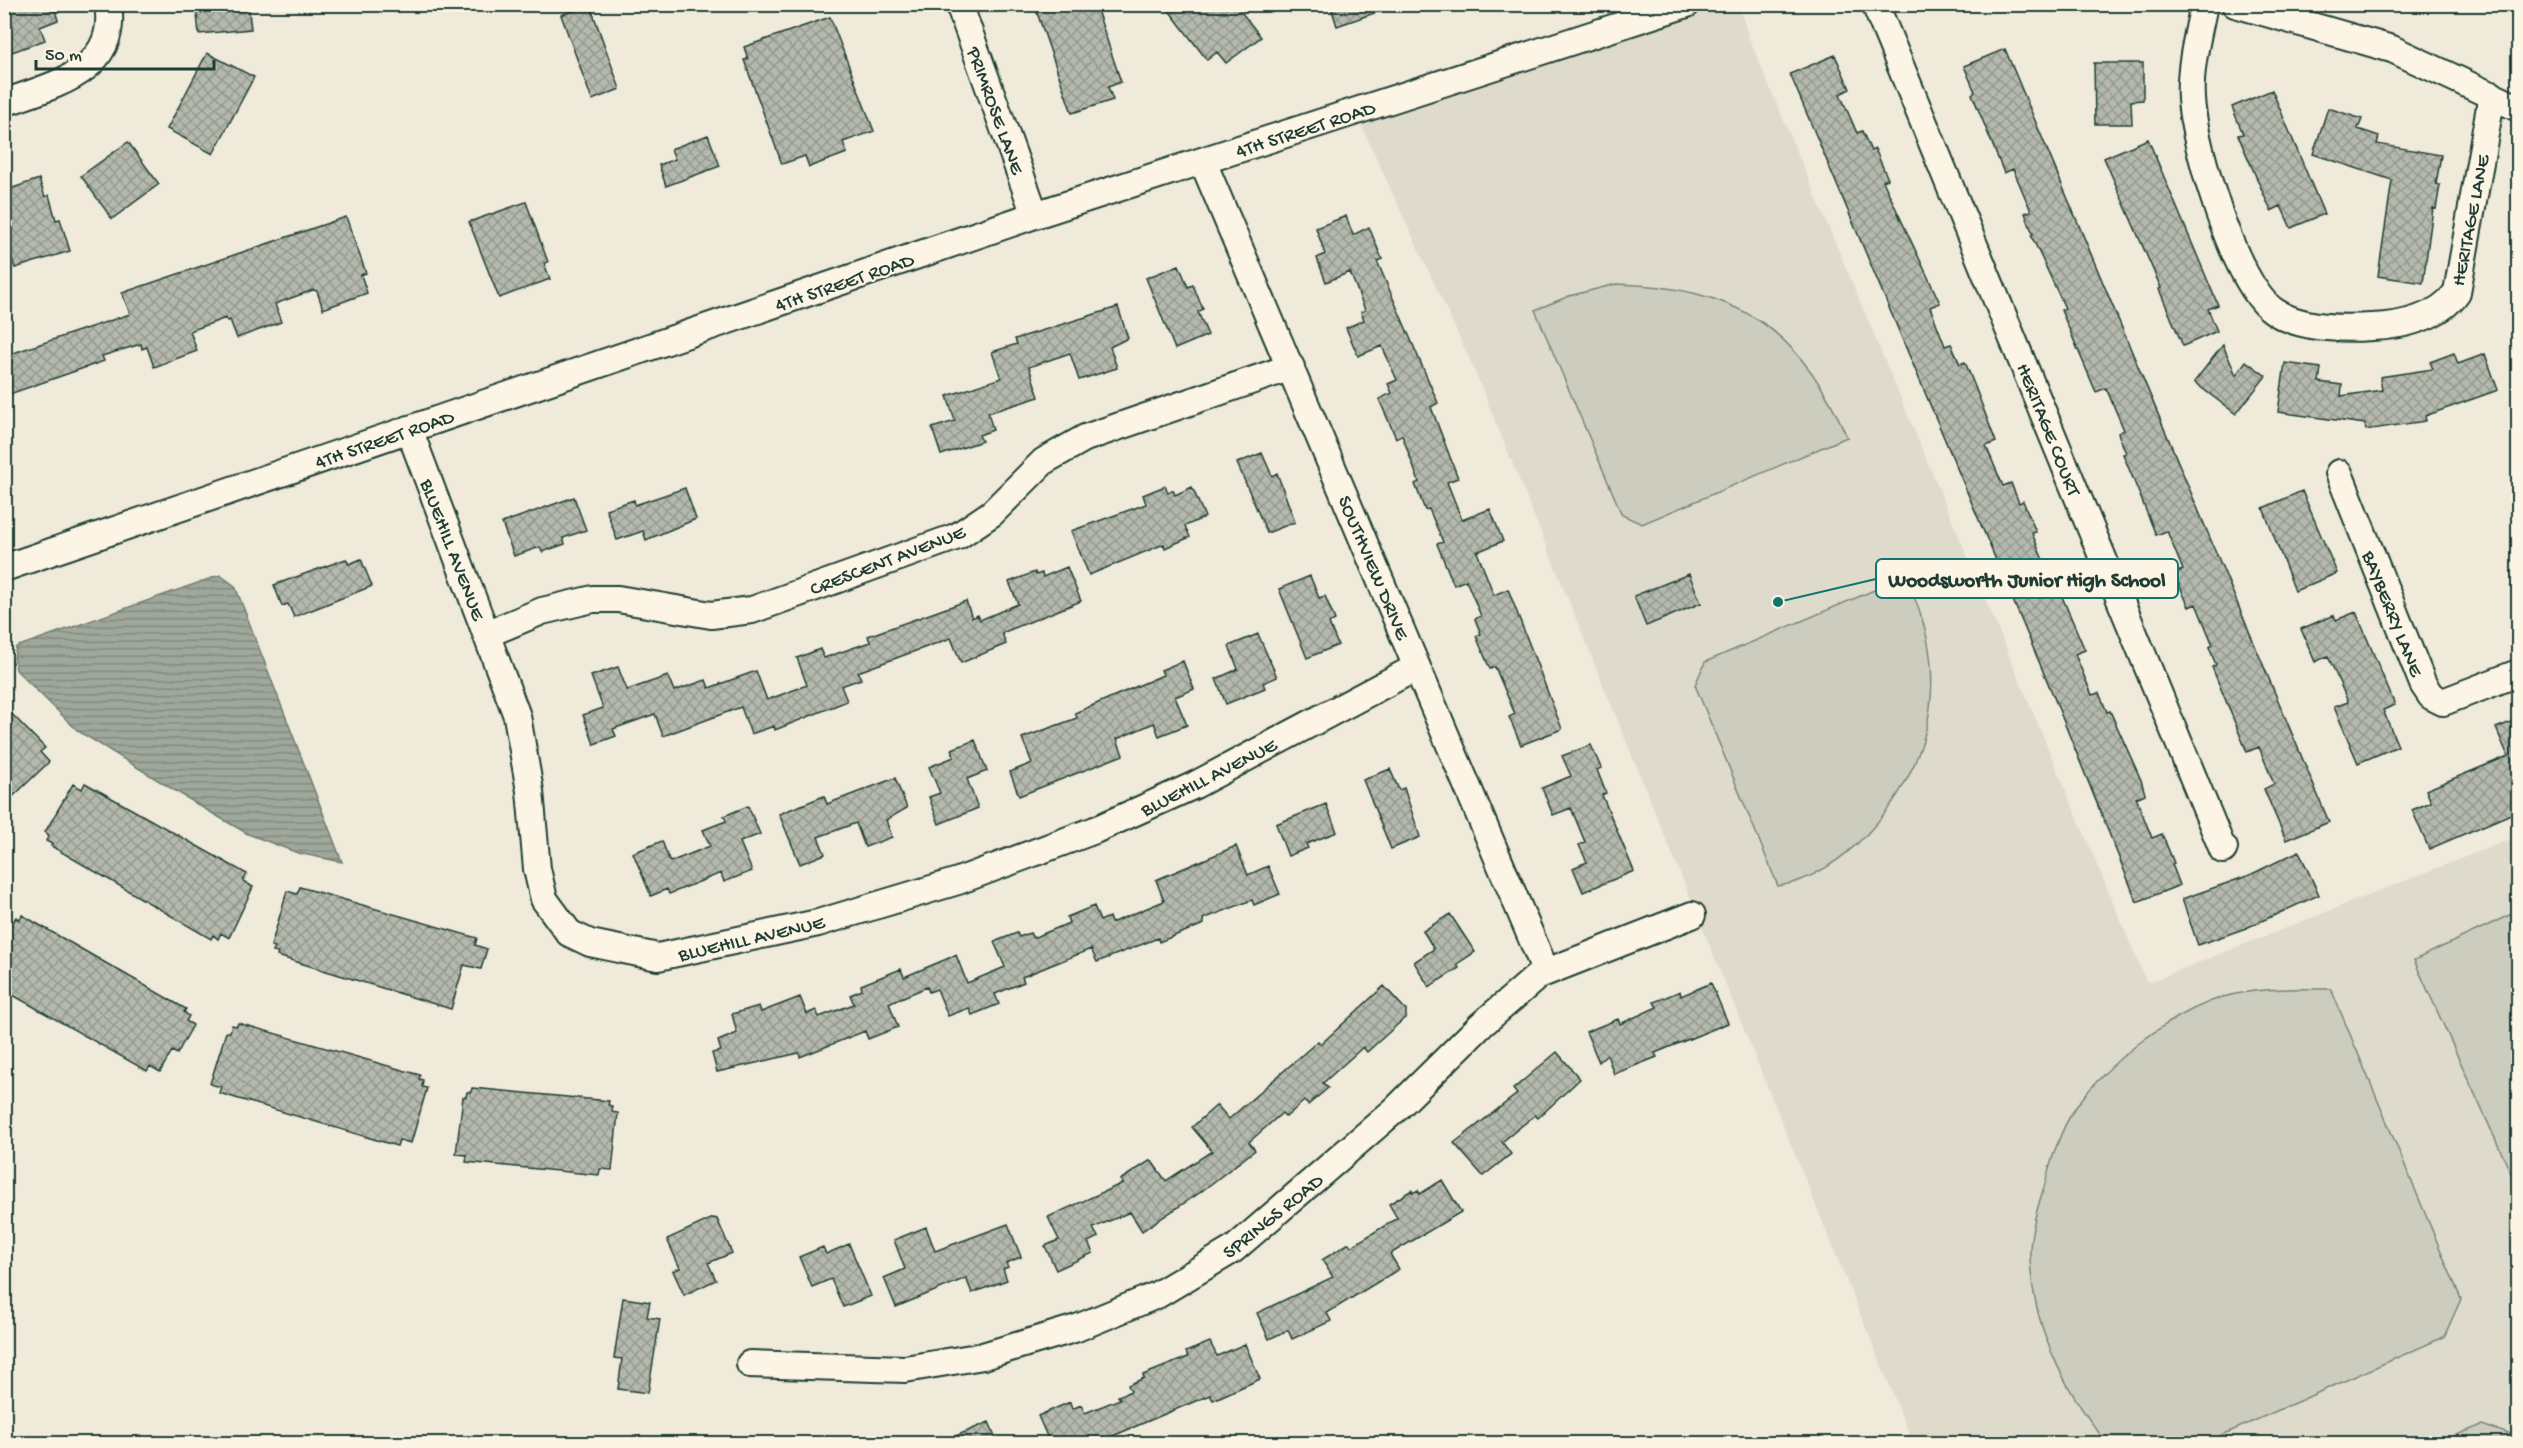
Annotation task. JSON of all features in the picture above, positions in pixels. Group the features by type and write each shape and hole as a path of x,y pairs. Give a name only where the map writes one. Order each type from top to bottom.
{"street":[{"path":"4,103 69,79 89,66 106,36 108,4"},
{"name":"PRIMROSE LANE","path":"959,4 1035,215"},
{"name":"HERITAGE COURT","path":"1875,4 2223,850 2224,848"},
{"name":"HERITAGE LANE","path":"2204,4 2191,82 2191,98 2194,130 2208,186 2254,287 2273,310 2288,318 2322,326 2379,327 2414,319 2449,304 2457,292 2492,95"},
{"path":"2235,4 2392,49 2518,108"},
{"name":"4TH STREET ROAD","path":"4,568 1035,215 1679,6"},
{"name":"SOUTHVIEW DRIVE","path":"1203,162 1546,972"},
{"name":"CRESCENT AVENUE","path":"487,634 543,611 593,599 618,599 711,615 752,610 958,536 992,513 1044,461 1085,438 1291,367"},
{"name":"BLUEHILL AVENUE","path":"409,429 517,716 530,791 537,869 544,899 568,933 590,943 658,957 747,940 853,913 1027,857 1195,785 1417,667"},
{"name":"BAYBERRY LANE","path":"2339,473 2423,684 2431,696 2444,702 2518,673"},
{"name":"SPRINGS ROAD","path":"750,1364 905,1369 972,1358 1077,1328 1157,1295 1234,1249 1396,1109 1481,1025 1546,972 1692,915"}],"shaded area":[{"path":"1703,5 1739,5 1749,38 2147,983 2518,836 2518,1443 1913,1443 1474,369 1355,112"},
{"path":"1616,284 1695,293 1729,304 1758,320 1784,341 1808,367 1828,399 1847,437 1642,524 1622,515 1535,310 1569,296"},
{"path":"220,575 235,586 342,862 298,853 248,834 205,809 78,731 16,670 14,658 16,647"},
{"path":"1905,577 1919,611 1928,645 1932,679 1930,712 1922,744 1909,775 1891,805 1867,834 1827,867 1803,879 1778,886 1695,685 1705,662"},
{"path":"2518,911 2518,1189 2414,960"},
{"path":"2277,989 2331,989 2461,1299 2444,1337 2204,1443 2107,1443 2077,1402 2054,1357 2044,1333 2032,1284 2030,1249 2034,1222 2053,1156 2065,1125 2089,1090 2122,1057 2161,1027 2182,1015 2202,1005 2236,994"},
{"path":"2482,1425 2518,1437 2518,1443 2436,1443"}],"building":[{"path":"18,4 53,4 58,20 40,27 45,40 4,55 4,9"},
{"path":"196,4 248,4 251,29 199,34"},
{"path":"1034,4 1095,4 1121,82 1108,87 1113,100 1072,113"},
{"path":"1164,4 1235,4 1261,37 1226,63 1217,52 1207,60"},
{"path":"1330,4 1389,4 1389,8 1337,26"},
{"path":"590,5 620,89 592,100 561,15"},
{"path":"830,17 874,131 843,142 847,153 809,167 805,156 782,164 744,60 748,59 744,47"},
{"path":"2005,49 2329,822 2286,840 2264,789 2274,784 2259,747 2247,752 2212,667 2216,665 2209,647 2213,645 2196,604 2189,607 2174,573 2183,570 2167,531 2156,535 2123,454 2126,453 2118,433 2124,430 2106,388 2096,392 2061,310 2065,308 2031,235 2033,234 2025,213 2031,211 2013,169 2004,173 1972,94 1975,92 1964,66"},
{"path":"207,53 254,77 213,154 167,129"},
{"path":"1835,55 1850,89 1840,94 1857,133 1862,131 1871,151 1875,149 1888,179 1883,181 1940,303 1930,307 1945,346 1951,344 1960,364 1965,362 1977,392 1996,442 1986,446 2003,486 2011,483 2019,503 2023,501 2036,532 2032,533 2047,570 2050,569 2085,650 2075,654 2092,695 2099,693 2107,712 2110,711 2141,780 2145,794 2136,798 2152,838 2162,834 2174,863 2172,864 2180,885 2137,902 2051,690 1790,74"},
{"path":"2094,63 2143,63 2143,100 2131,101 2132,124 2095,124"},
{"path":"2272,90 2324,214 2291,228 2281,206 2271,211 2238,135 2243,134 2232,107"},
{"path":"2328,108 2362,119 2358,129 2379,136 2377,144 2441,155 2436,184 2440,185 2436,209 2433,208 2423,283 2378,276 2392,180 2313,154"},
{"path":"708,135 720,166 666,186 659,165 675,159 671,149"},
{"path":"2148,139 2218,305 2208,309 2217,331 2183,346 2159,289 2161,288 2104,158"},
{"path":"128,142 159,184 112,219 81,176"},
{"path":"39,179 45,197 49,195 56,220 60,219 70,251 15,268 4,235 4,191"},
{"path":"526,202 548,262 544,263 550,279 499,298 469,222"},
{"path":"1346,216 1353,235 1369,227 1382,259 1377,261 1438,403 1431,407 1458,478 1447,482 1462,520 1490,509 1503,541 1477,552 1494,595 1508,589 1562,729 1521,745 1509,717 1515,714 1495,667 1490,669 1476,636 1481,634 1475,619 1481,616 1466,580 1454,585 1437,544 1443,542 1429,509 1425,510 1415,484 1419,482 1402,435 1396,438 1379,399 1392,393 1388,384 1397,380 1382,346 1358,356 1346,328 1364,320 1361,312 1365,310 1350,272 1326,282 1317,258 1325,254 1316,228"},
{"path":"346,217 366,273 361,275 367,293 323,309 317,291 313,290 275,304 281,322 237,338 230,320 227,321 226,318 190,331 197,351 154,367 147,347 142,349 141,344 102,356 104,361 4,396 4,356 130,314 122,293"},
{"path":"1179,265 1188,287 1193,285 1203,309 1198,312 1208,335 1175,349 1146,278"},
{"path":"1118,307 1128,338 1110,347 1117,368 1079,380 1070,353 1029,367 1039,397 988,413 993,430 979,435 982,441 941,455 932,428 955,421 947,396 1001,378 992,352 1017,344 1015,339"},
{"path":"2223,345 2236,375 2246,361 2266,376 2236,414 2194,382"},
{"path":"2454,353 2458,364 2485,354 2498,390 2425,416 2426,421 2366,430 2365,424 2278,412 2285,363 2321,368 2319,382 2342,385 2341,396 2382,390 2380,377 2433,369 2430,362"},
{"path":"1262,453 1272,476 1277,473 1295,522 1267,533 1237,463"},
{"path":"1165,486 1168,493 1173,490 1175,495 1192,487 1205,517 1185,526 1190,537 1165,548 1164,544 1089,575 1071,531 1146,504 1143,495"},
{"path":"685,488 696,519 646,540 643,531 617,540 606,509 634,500 635,505"},
{"path":"2302,491 2337,573 2295,591 2263,508"},
{"path":"574,497 586,530 563,538 565,544 542,552 540,547 514,556 502,523"},
{"path":"346,559 349,564 361,559 372,586 294,617 288,604 282,606 274,585"},
{"path":"1067,567 1081,601 1002,633 1006,644 961,663 951,638 858,672 861,679 841,686 847,701 775,730 774,726 751,734 741,707 663,736 655,714 613,729 616,736 594,744 583,715 603,708 591,676 618,667 627,690 668,676 674,691 706,680 709,688 756,671 767,700 807,685 797,658 820,649 824,658 870,642 868,636 966,601 972,618 978,615 980,620 1018,604 1009,582 1035,572 1036,575 1042,573 1043,577"},
{"path":"1689,574 1701,603 1646,626 1634,596"},
{"path":"1310,576 1319,598 1325,596 1335,620 1329,623 1338,645 1307,658 1279,589"},
{"path":"2356,612 2395,705 2383,710 2398,746 2358,763 2334,707 2348,702 2328,656 2315,662 2301,629 2334,615 2336,620"},
{"path":"1258,634 1277,677 1263,683 1265,688 1226,704 1216,679 1238,669 1229,646"},
{"path":"1183,661 1194,689 1175,697 1187,725 1159,736 1154,723 1117,739 1123,755 1019,796 1010,772 1032,763 1022,738 1077,718 1075,713 1163,675 1161,670"},
{"path":"4,706 45,748 40,752 49,762 4,805"},
{"path":"2518,719 2518,811 2429,849 2412,810 2431,802 2426,790 2508,756 2496,728"},
{"path":"975,740 987,771 967,779 978,808 939,824 929,797 940,793 929,767 954,757 952,749"},
{"path":"1591,745 1601,768 1597,770 1606,793 1602,795 1634,871 1583,892 1573,868 1587,862 1579,845 1585,842 1571,808 1553,815 1542,788 1571,776 1562,756"},
{"path":"1390,769 1399,790 1404,788 1420,837 1391,849 1363,780"},
{"path":"895,778 907,808 886,820 892,837 865,847 856,823 818,837 825,854 800,864 779,814 824,796 827,804"},
{"path":"85,783 247,874 243,881 253,887 229,938 221,933 218,939 213,935 211,939 46,841 49,835 45,832 73,784 82,789"},
{"path":"1326,804 1337,832 1306,844 1308,848 1288,856 1276,824"},
{"path":"748,806 760,834 740,842 752,871 724,882 721,873 669,894 667,889 651,896 633,853 662,841 670,862 710,846 703,830 726,821 724,816"},
{"path":"1236,846 1248,875 1268,866 1280,894 1254,905 1252,900 1203,919 1204,924 1159,942 1158,938 1097,962 1091,949 1022,977 1024,982 995,994 999,1004 972,1015 969,1008 948,1016 937,989 929,992 927,987 889,1003 898,1027 868,1039 865,1031 800,1057 799,1053 717,1072 712,1053 721,1051 718,1041 737,1033 732,1014 759,1006 761,1012 800,997 807,1014 816,1010 819,1017 854,1004 850,995 862,990 861,985 901,969 904,977 956,955 967,983 1005,967 994,942 1017,933 1019,937 1030,933 1033,938 1069,923 1067,917 1094,906 1100,921 1109,917 1111,923 1164,901 1156,880"},
{"path":"2299,851 2319,895 2246,928 2198,945 2182,899 2250,875"},
{"path":"300,887 477,938 475,945 487,949 481,969 464,965 451,1009 277,956 278,953 273,952 275,947 271,946 287,891 297,894"},
{"path":"1450,914 1475,952 1457,964 1459,968 1429,987 1414,962 1434,949 1423,931"},
{"path":"22,915 186,1009 184,1012 189,1016 186,1021 193,1025 177,1054 172,1051 160,1072 150,1066 147,1071 4,990 4,917 13,922 16,917 19,920"},
{"path":"1711,983 1728,1023 1655,1053 1657,1057 1614,1074 1607,1055 1599,1062 1586,1032 1618,1019 1620,1024 1657,1007 1654,1002 1680,991 1681,996"},
{"path":"1384,986 1406,1010 1406,1017 1367,1052 1363,1047 1323,1083 1328,1088 1308,1105 1304,1101 1286,1117 1282,1113 1249,1142 1255,1150 1198,1194 1142,1231 1130,1212 1093,1228 1098,1237 1088,1242 1093,1253 1056,1270 1045,1246 1059,1240 1048,1217 1123,1183 1120,1180 1151,1160 1166,1181 1212,1151 1192,1127 1217,1105 1229,1119 1318,1041 1321,1044"},
{"path":"238,1023 420,1075 419,1079 423,1080 422,1087 427,1088 411,1143 399,1140 397,1146 219,1093 221,1087 210,1084 226,1032 230,1032 232,1025 237,1026"},
{"path":"1557,1052 1580,1079 1538,1118 1535,1115 1502,1142 1511,1154 1483,1176 1454,1143 1517,1094 1513,1089"},
{"path":"472,1088 609,1101 608,1105 612,1106 612,1112 618,1113 612,1170 600,1169 599,1175 466,1162 467,1155 456,1154 463,1097 466,1097 467,1092 471,1092"},
{"path":"1442,1180 1461,1212 1390,1254 1399,1269 1327,1313 1331,1321 1292,1339 1288,1330 1269,1339 1257,1313 1333,1277 1322,1260 1349,1243 1351,1247 1397,1218 1389,1204 1412,1190 1413,1193 1418,1190 1420,1194"},
{"path":"713,1218 717,1219 732,1253 708,1263 716,1280 684,1295 673,1271 680,1268 667,1239"},
{"path":"1008,1224 1021,1257 1006,1263 1008,1267 1003,1269 1007,1280 972,1293 966,1278 896,1307 884,1278 905,1269 894,1240 926,1227 935,1251"},
{"path":"849,1244 871,1296 843,1307 831,1279 812,1287 799,1257 823,1247 826,1254"},
{"path":"623,1298 650,1302 647,1317 660,1319 648,1393 618,1389 622,1359 614,1358"},
{"path":"1210,1342 1217,1356 1245,1344 1260,1379 1213,1400 1210,1395 1108,1438 1110,1443 1050,1443 1038,1416 1070,1402 1072,1409 1081,1405 1085,1413 1120,1399 1118,1396 1131,1391 1128,1385 1144,1378 1143,1375 1188,1357 1186,1352"},
{"path":"989,1422 998,1443 939,1443"}],"place":[{"name":"Woodsworth Junior High School","path":"1778,602"}]}
